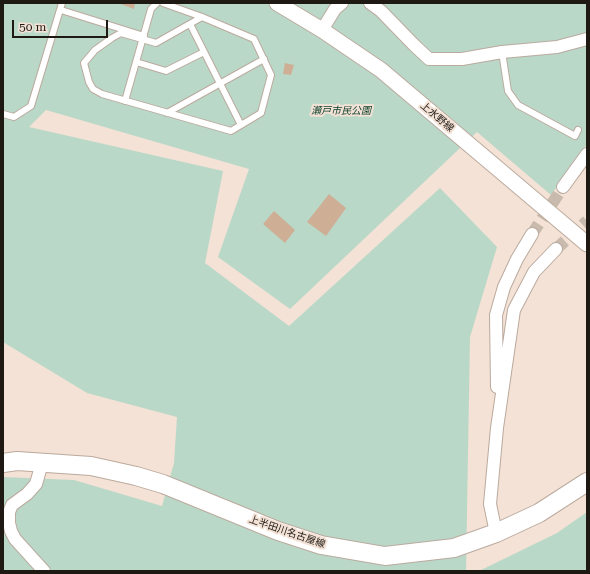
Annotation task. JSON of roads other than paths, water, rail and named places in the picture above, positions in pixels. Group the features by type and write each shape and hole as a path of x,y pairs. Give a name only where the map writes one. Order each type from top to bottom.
{"main road":[{"name":"上半田川名古屋線","path":"3,463 16,461 91,466 136,476 163,484 278,531 321,545 385,556 454,548 496,533 540,513 587,482"}],"street":[{"name":"上水野線","path":"276,3 322,30 381,70 587,244"},
{"path":"322,30 335,8 342,3"},
{"path":"370,3 381,11 430,59 462,59 502,52 557,47 587,39"},
{"path":"563,187 587,154"},
{"path":"497,428 496,315 504,287 517,259 532,234"},
{"path":"496,533 490,504 497,428 514,310 534,272 556,249"},
{"path":"42,463 36,484 27,494 12,505 9,512 9,523 15,539 44,571"}],"lane":[{"path":"125,101 151,9 157,3"},
{"path":"143,38 121,34 112,38 95,50 84,63 89,82 94,89 102,94 231,132 261,113 272,75 254,39 202,17 163,3"},
{"path":"3,114 14,117 31,106 62,6 156,43 202,17"},
{"path":"190,24 241,126"},
{"path":"136,62 166,71 204,52"},
{"path":"502,52 508,91 518,105 575,136 578,130"},
{"path":"167,113 264,59"}],"tunnel":[{"path":"532,234 563,187"},
{"path":"556,249 587,221"}],"park label":[{"name":"瀬戸市民公園","path":"341,111"}]}
